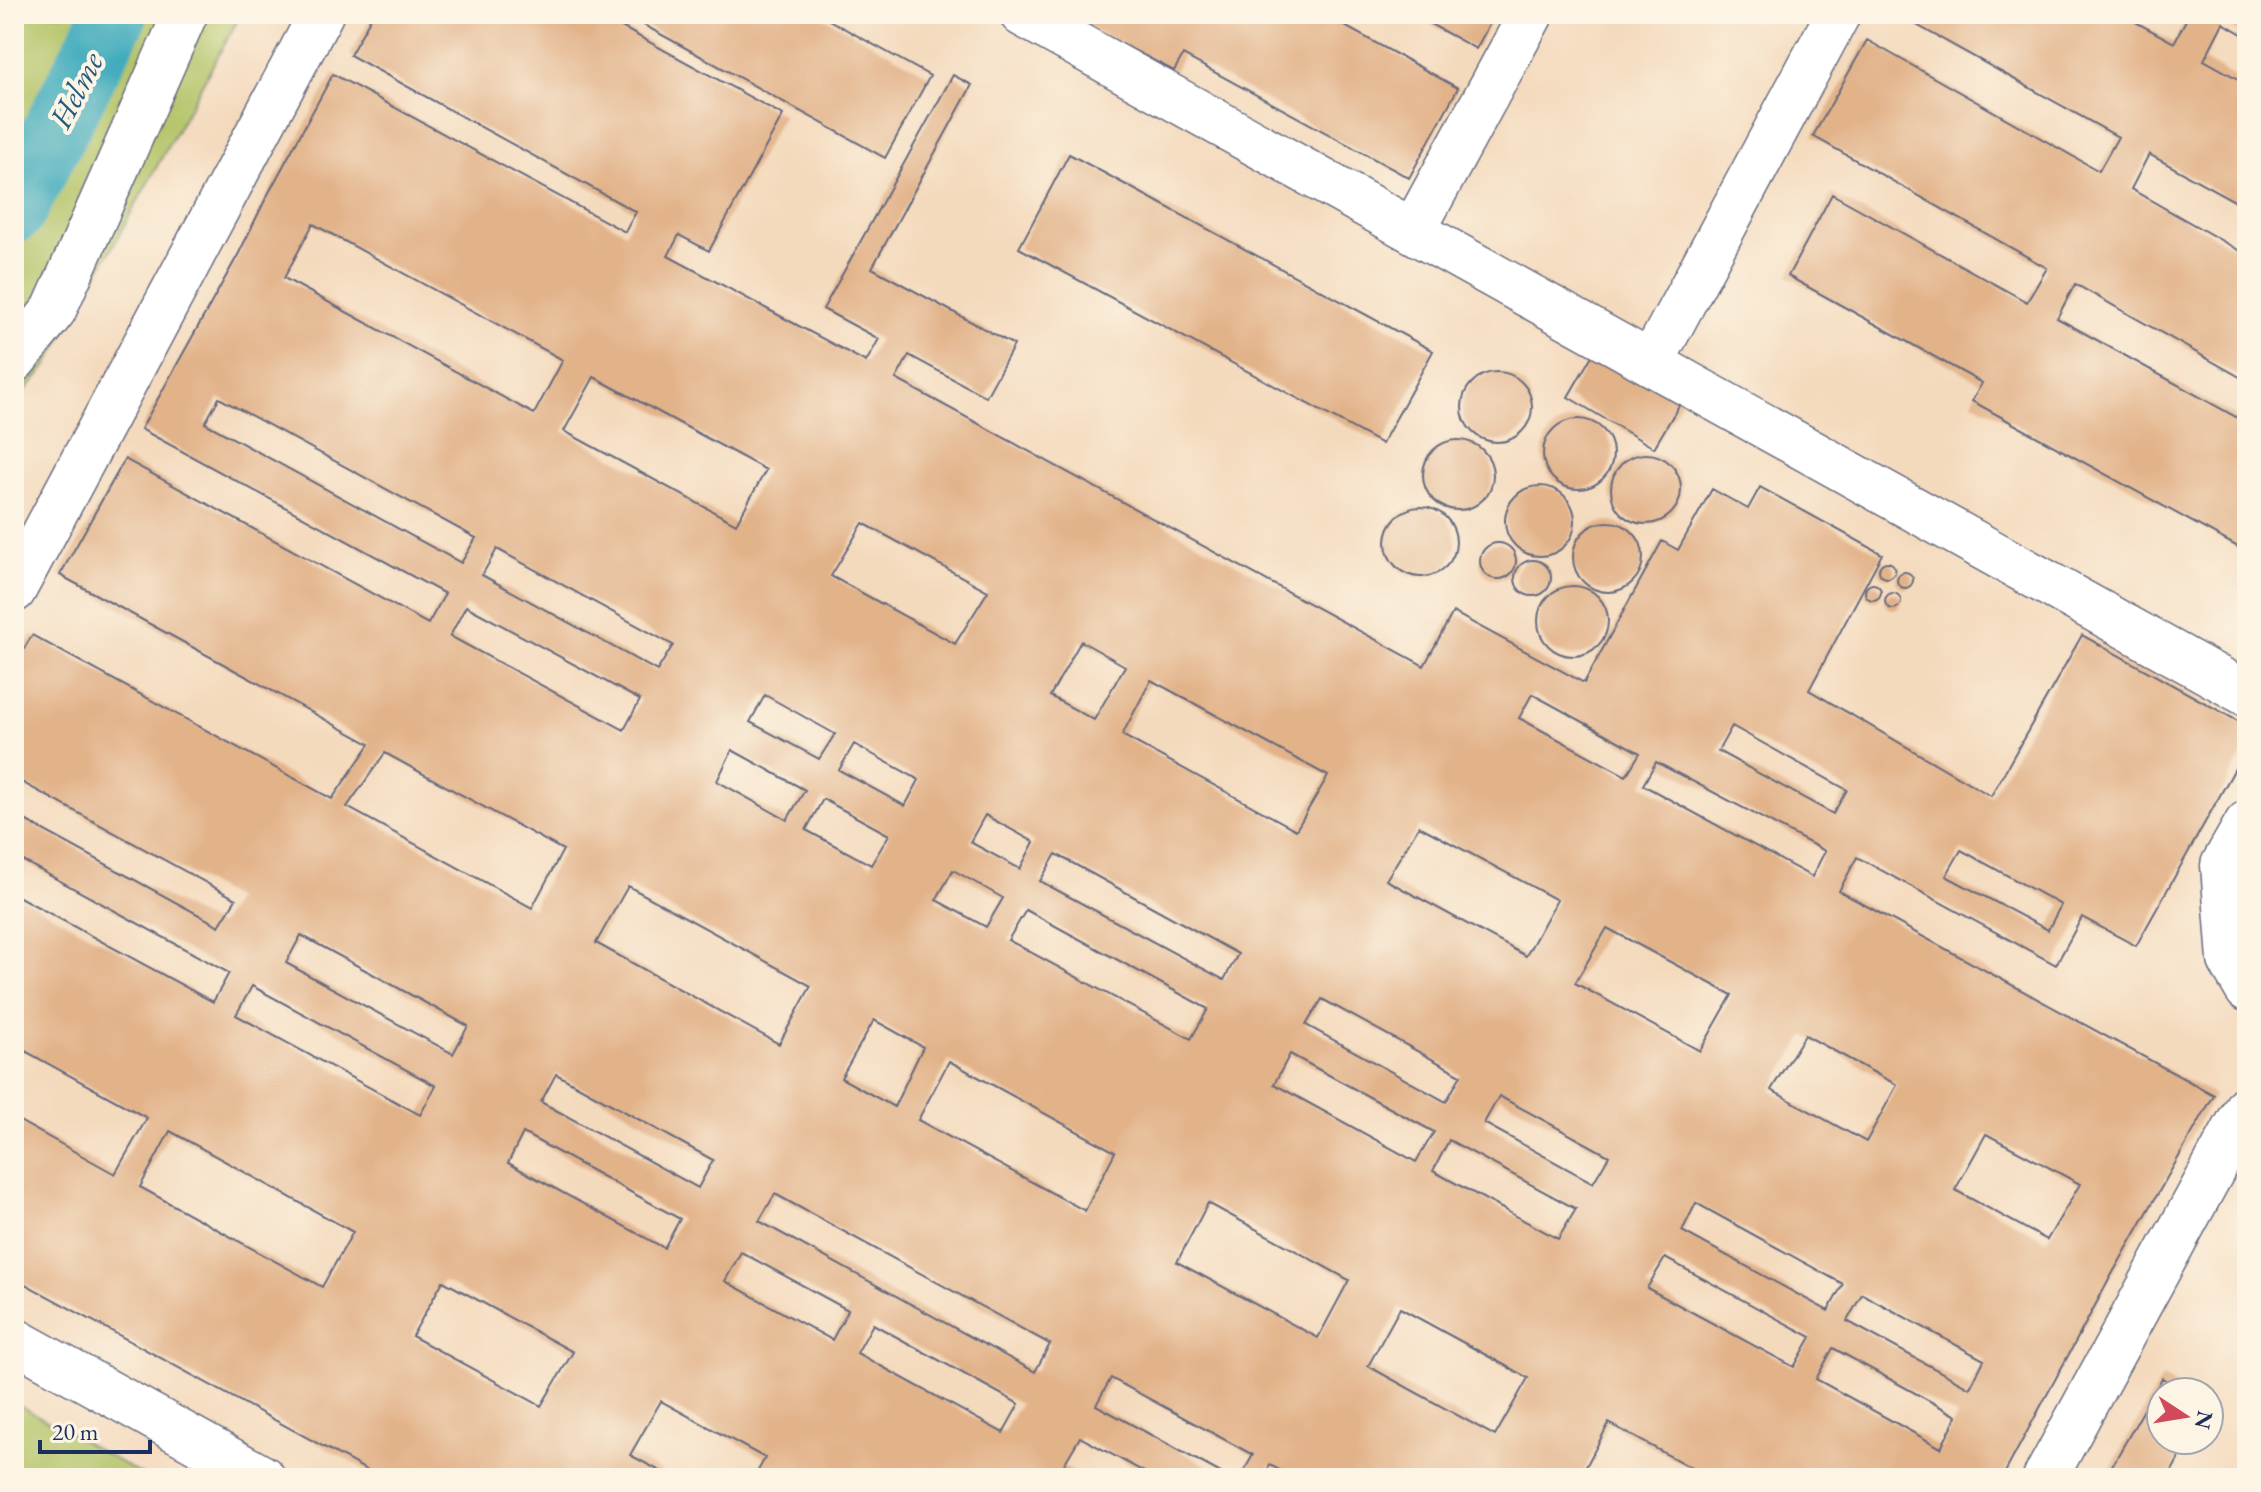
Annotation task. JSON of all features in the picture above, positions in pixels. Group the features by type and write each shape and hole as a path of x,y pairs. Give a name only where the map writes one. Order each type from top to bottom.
{"lane":[{"path":"14,360 54,310 185,14"},
{"path":"14,590 321,14"},
{"path":"1022,14 2247,694"},
{"path":"1413,231 1531,14"},
{"path":"1651,363 1838,14"},
{"path":"2247,823 2223,865 2230,960 2247,989"},
{"path":"2045,1478 2247,1107"},
{"path":"14,1340 263,1478"}],"green space":[{"path":"14,14 241,14 46,367 14,403"},
{"path":"14,1402 147,1478 14,1478"}],"building":[{"path":"373,14 598,14 783,115 709,251 679,235 668,256 866,362 879,339 823,309 953,75 972,85 872,268 1014,345 986,397 909,355 896,379 1424,666 1453,612 1584,683 1662,541 1678,550 1712,489 1748,509 1760,487 1882,554 1809,690 1991,796 2082,635 2247,726 2247,747 2136,946 2082,917 2056,965 1857,857 1839,891 2214,1095 2111,1276 2002,1478 1710,1478 1609,1423 1580,1478 1295,1478 1270,1465 1263,1478 1240,1478 1253,1455 1111,1378 1096,1405 1230,1478 1155,1478 1080,1437 1063,1466 1085,1478 754,1478 765,1458 661,1401 630,1455 673,1478 381,1478 14,1278 14,1118 115,1174 147,1118 14,1045 14,894 213,1002 229,973 14,856 14,814 219,926 236,899 14,778 14,666 32,635 332,799 370,744 60,575 125,459 428,624 445,594 141,429 239,253 333,74 625,232 636,212 350,55","holes":["313,224 563,360 534,414 284,278","594,377 766,470 736,524 564,431","219,398 476,538 461,563 205,423","863,523 988,591 955,644 831,576","497,549 673,645 657,671 482,575","466,606 640,700 624,730 450,636","1081,641 1125,666 1094,720 1050,696","1151,680 1328,776 1296,830 1122,735","1532,694 1640,753 1626,776 1519,718","765,695 835,734 819,759 750,722","1732,726 1847,790 1833,814 1718,751","854,744 919,780 905,806 839,770","732,750 805,790 787,820 717,781","385,753 563,850 532,908 347,807","1656,762 1825,851 1812,877 1643,785","823,799 889,835 871,865 806,830","985,815 1034,842 1020,869 970,842","1419,826 1557,900 1526,956 1386,880","1961,850 2061,905 2048,930 1946,876","1056,854 1238,954 1224,980 1040,881","953,870 1003,898 986,927 936,900","628,886 811,986 779,1044 596,943","1026,910 1208,1009 1191,1039 1008,940","1607,928 1732,995 1700,1051 1575,983","301,935 468,1026 453,1054 286,963","252,986 436,1086 420,1115 236,1015","1322,999 1461,1075 1446,1102 1306,1025","874,1020 923,1047 894,1107 841,1078","1805,1035 1897,1085 1866,1142 1771,1090","1290,1054 1434,1132 1416,1162 1274,1084","949,1061 1115,1152 1085,1211 918,1120","556,1074 713,1160 698,1188 541,1102","1499,1096 1609,1156 1593,1183 1484,1123","170,1131 353,1232 322,1287 140,1187","523,1133 680,1219 664,1248 508,1163","1986,1134 2080,1184 2047,1240 1955,1190","1449,1140 1576,1209 1558,1239 1433,1171","775,1194 1050,1344 1035,1372 759,1221","1208,1203 1349,1280 1318,1338 1177,1262","1696,1203 1843,1284 1828,1311 1682,1231","741,1252 848,1310 832,1340 725,1281","1665,1258 1811,1337 1794,1367 1647,1288","443,1281 573,1352 541,1406 412,1336","1862,1294 1984,1360 1970,1388 1847,1321","1400,1308 1528,1378 1495,1436 1368,1366","873,1324 1019,1404 1003,1433 857,1353","1833,1348 1957,1416 1941,1448 1816,1379"]},
{"path":"624,14 818,14 930,76 885,158"},
{"path":"1064,14 1323,14 1458,88 1409,178 1183,55 1174,71"},
{"path":"1412,14 1495,14 1476,49"},
{"path":"1897,14 2121,14 2174,43 2189,14 2247,14 2247,37 2223,23 2204,60 2247,84 2247,208 2149,154 2131,189 2247,255 2247,381 2075,284 2057,318 2247,423 2247,552 1972,401 1982,383 1788,276 1832,194 2027,302 2047,268 1813,136 1867,40 2099,171 2118,137"},
{"path":"1069,154 1433,351 1382,444 1019,248"},
{"path":"1598,345 1685,395 1654,448 1568,397"},
{"path":"1497,372 1522,382 1532,407 1522,432 1497,442 1472,432 1462,407 1472,382"},
{"path":"1578,419 1603,429 1613,454 1603,479 1578,489 1553,479 1543,454 1553,429"},
{"path":"1458,440 1483,450 1493,475 1483,500 1458,510 1433,500 1423,475 1433,450"},
{"path":"1646,454 1671,464 1681,489 1671,514 1646,524 1621,514 1611,489 1621,464"},
{"path":"1540,486 1565,496 1575,521 1565,546 1540,556 1515,546 1505,521 1515,496"},
{"path":"1421,507 1446,517 1456,542 1446,567 1421,577 1396,567 1386,542 1396,517"},
{"path":"1608,522 1633,532 1643,557 1633,582 1608,592 1583,582 1573,557 1583,532"},
{"path":"1498,543 1510,549 1516,561 1510,573 1498,579 1486,573 1480,561 1486,549"},
{"path":"1533,560 1545,566 1551,578 1545,590 1533,596 1521,590 1515,578 1521,566"},
{"path":"1884,562 1890,562 1895,570 1893,576 1884,578 1879,573 1879,567"},
{"path":"1905,572 1911,574 1911,586 1905,588 1899,586 1897,580 1899,574"},
{"path":"1873,584 1879,586 1879,598 1873,600 1867,598 1865,592 1867,586"},
{"path":"1573,586 1598,596 1608,621 1598,646 1573,656 1548,646 1538,621 1548,596"},
{"path":"1893,593 1899,595 1899,607 1893,609 1887,607 1885,601 1887,595"},
{"path":"2145,1408 2145,1456 2180,1456 2168,1478 2105,1478"}],"waterway":[{"name":"Helme","path":"14,210 115,14"}]}
